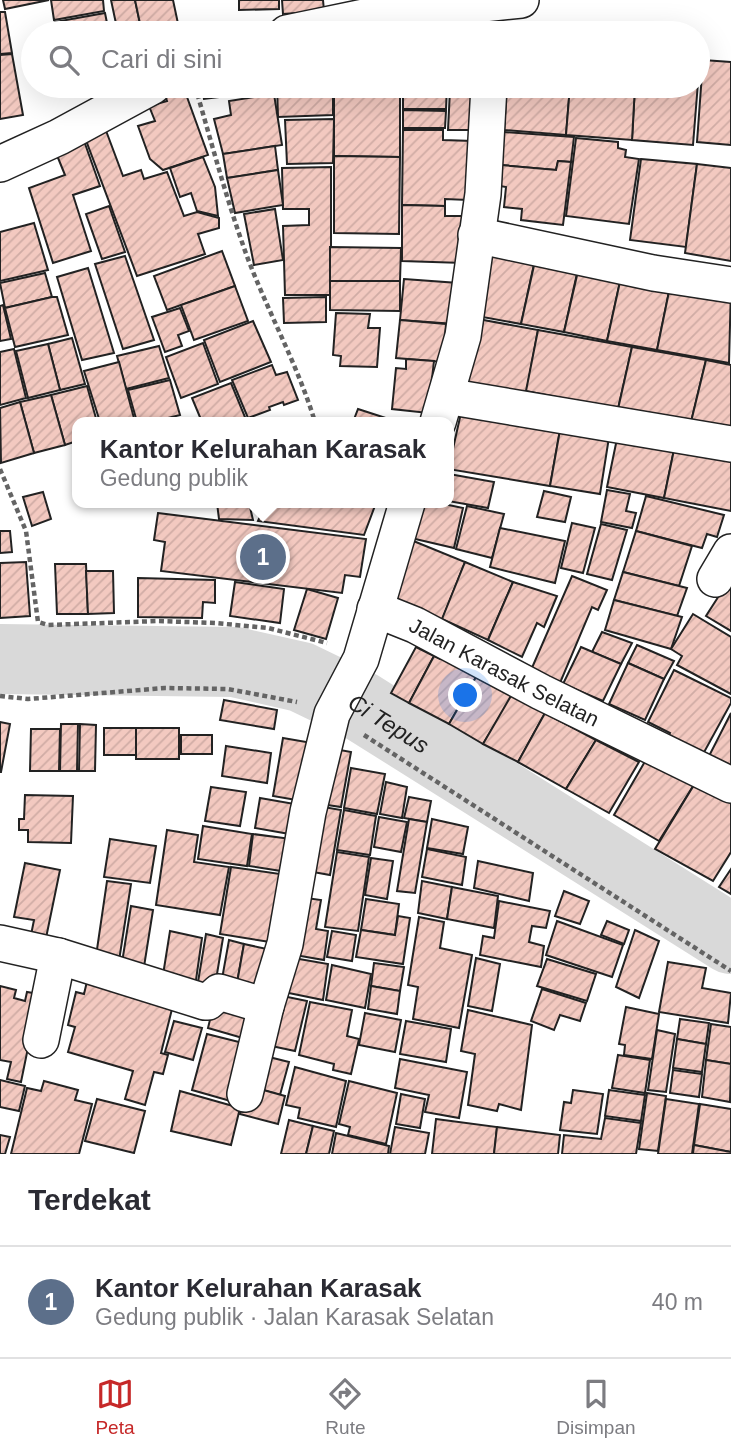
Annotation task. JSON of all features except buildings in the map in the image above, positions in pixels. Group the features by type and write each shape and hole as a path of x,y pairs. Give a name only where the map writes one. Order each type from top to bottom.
{"street":[{"path":"345,21 364,17 502,12"},
{"path":"0,164 59,137 131,98"},
{"path":"488,98 483,194 463,336 442,409 731,444"},
{"path":"476,235 653,273 731,285"},
{"path":"245,1094 266,1006 285,944 308,812 335,708 361,656 405,508"},
{"name":"Jalan Karasak Selatan","path":"375,609 415,625 541,692 731,785"},
{"path":"0,943 58,956 205,1002 219,992 266,1006"},
{"path":"41,1040 58,956"}],"path":[{"path":"198,98 229,204 249,260 305,389 313,417"},
{"path":"0,469 26,531 38,622 48,625 158,621 268,628 361,656"},
{"path":"0,696 28,699 165,688 228,689 335,708 731,971"}],"waterway":[{"name":"Ci Tepus","path":"0,659 235,662 301,677 359,705 731,939"}],"place":[{"name":"Kantor Kelurahan Karasak","path":"263,557"}]}
